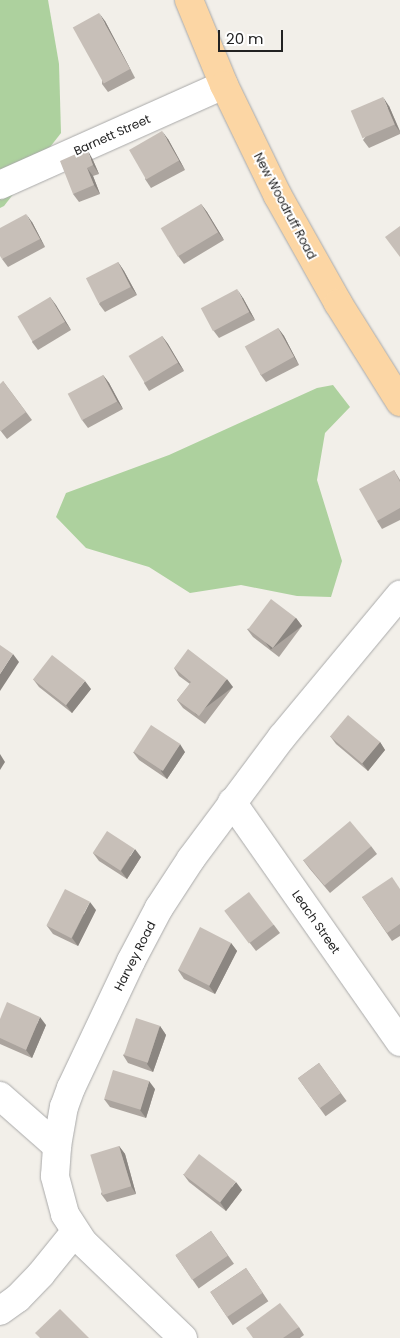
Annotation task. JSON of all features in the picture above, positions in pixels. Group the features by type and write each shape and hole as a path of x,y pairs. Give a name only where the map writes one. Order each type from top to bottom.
{"main road":[{"name":"New Woodruff Road","path":"189,0 224,85 282,204 338,304 400,402"}],"street":[{"name":"Barnett Street","path":"0,185 224,85"},
{"name":"Harvey Road","path":"183,1338 83,1242 75,1232 65,1214 56,1176 57,1146 61,1120 71,1088 131,961 159,908 232,802 282,737 400,596"},
{"name":"Leach Street","path":"232,802 400,1042"},
{"path":"0,1096 57,1146"},
{"path":"0,1311 18,1298 41,1274 75,1232"}],"green space":[{"path":"0,0 48,0 59,64 61,133 4,206 0,208"},
{"path":"333,385 350,407 325,433 317,480 342,561 331,597 297,596 241,585 190,593 149,567 86,548 56,517 66,493 169,455 317,388"}],"building":[{"path":"99,13 130,69 104,84 73,28"},
{"path":"383,97 395,125 363,138 351,111"},
{"path":"162,131 179,160 146,179 129,150"},
{"path":"87,149 93,165 87,168 94,185 73,194 60,161"},
{"path":"201,204 218,232 178,256 161,228"},
{"path":"26,214 40,239 2,259 0,256 0,228"},
{"path":"400,226 400,257 385,237"},
{"path":"118,262 131,287 99,303 86,278"},
{"path":"237,289 249,312 213,331 201,308"},
{"path":"50,297 65,322 32,341 17,317"},
{"path":"278,328 294,357 261,375 245,346"},
{"path":"162,336 178,363 145,383 129,356"},
{"path":"103,375 117,401 82,420 68,394"},
{"path":"3,381 26,412 1,431 0,384"},
{"path":"394,470 400,482 400,508 377,521 359,489"},
{"path":"271,599 296,618 273,648 248,629"},
{"path":"0,645 13,654 0,674"},
{"path":"188,649 227,679 199,716 177,700 191,682 174,668"},
{"path":"52,655 85,681 66,705 33,679"},
{"path":"348,715 380,742 362,763 330,736"},
{"path":"151,725 180,744 163,771 134,752"},
{"path":"350,821 371,846 324,885 303,860"},
{"path":"107,831 135,849 121,871 93,853"},
{"path":"392,877 400,889 400,924 387,933 362,897"},
{"path":"65,889 90,902 71,938 46,926"},
{"path":"249,892 274,925 249,943 224,911"},
{"path":"200,927 231,943 209,986 178,970"},
{"path":"7,1002 40,1017 26,1050 0,1038 0,1019"},
{"path":"136,1018 160,1026 148,1063 124,1055"},
{"path":"319,1063 341,1093 320,1108 298,1078"},
{"path":"113,1070 149,1081 141,1110 104,1099"},
{"path":"119,1146 131,1186 103,1195 90,1155"},
{"path":"199,1154 236,1182 220,1202 183,1175"},
{"path":"211,1231 228,1256 192,1280 175,1255"},
{"path":"246,1268 263,1293 227,1317 210,1292"},
{"path":"280,1303 299,1327 283,1338 253,1338 246,1328"},
{"path":"60,1309 89,1338 40,1338 35,1333"}]}
